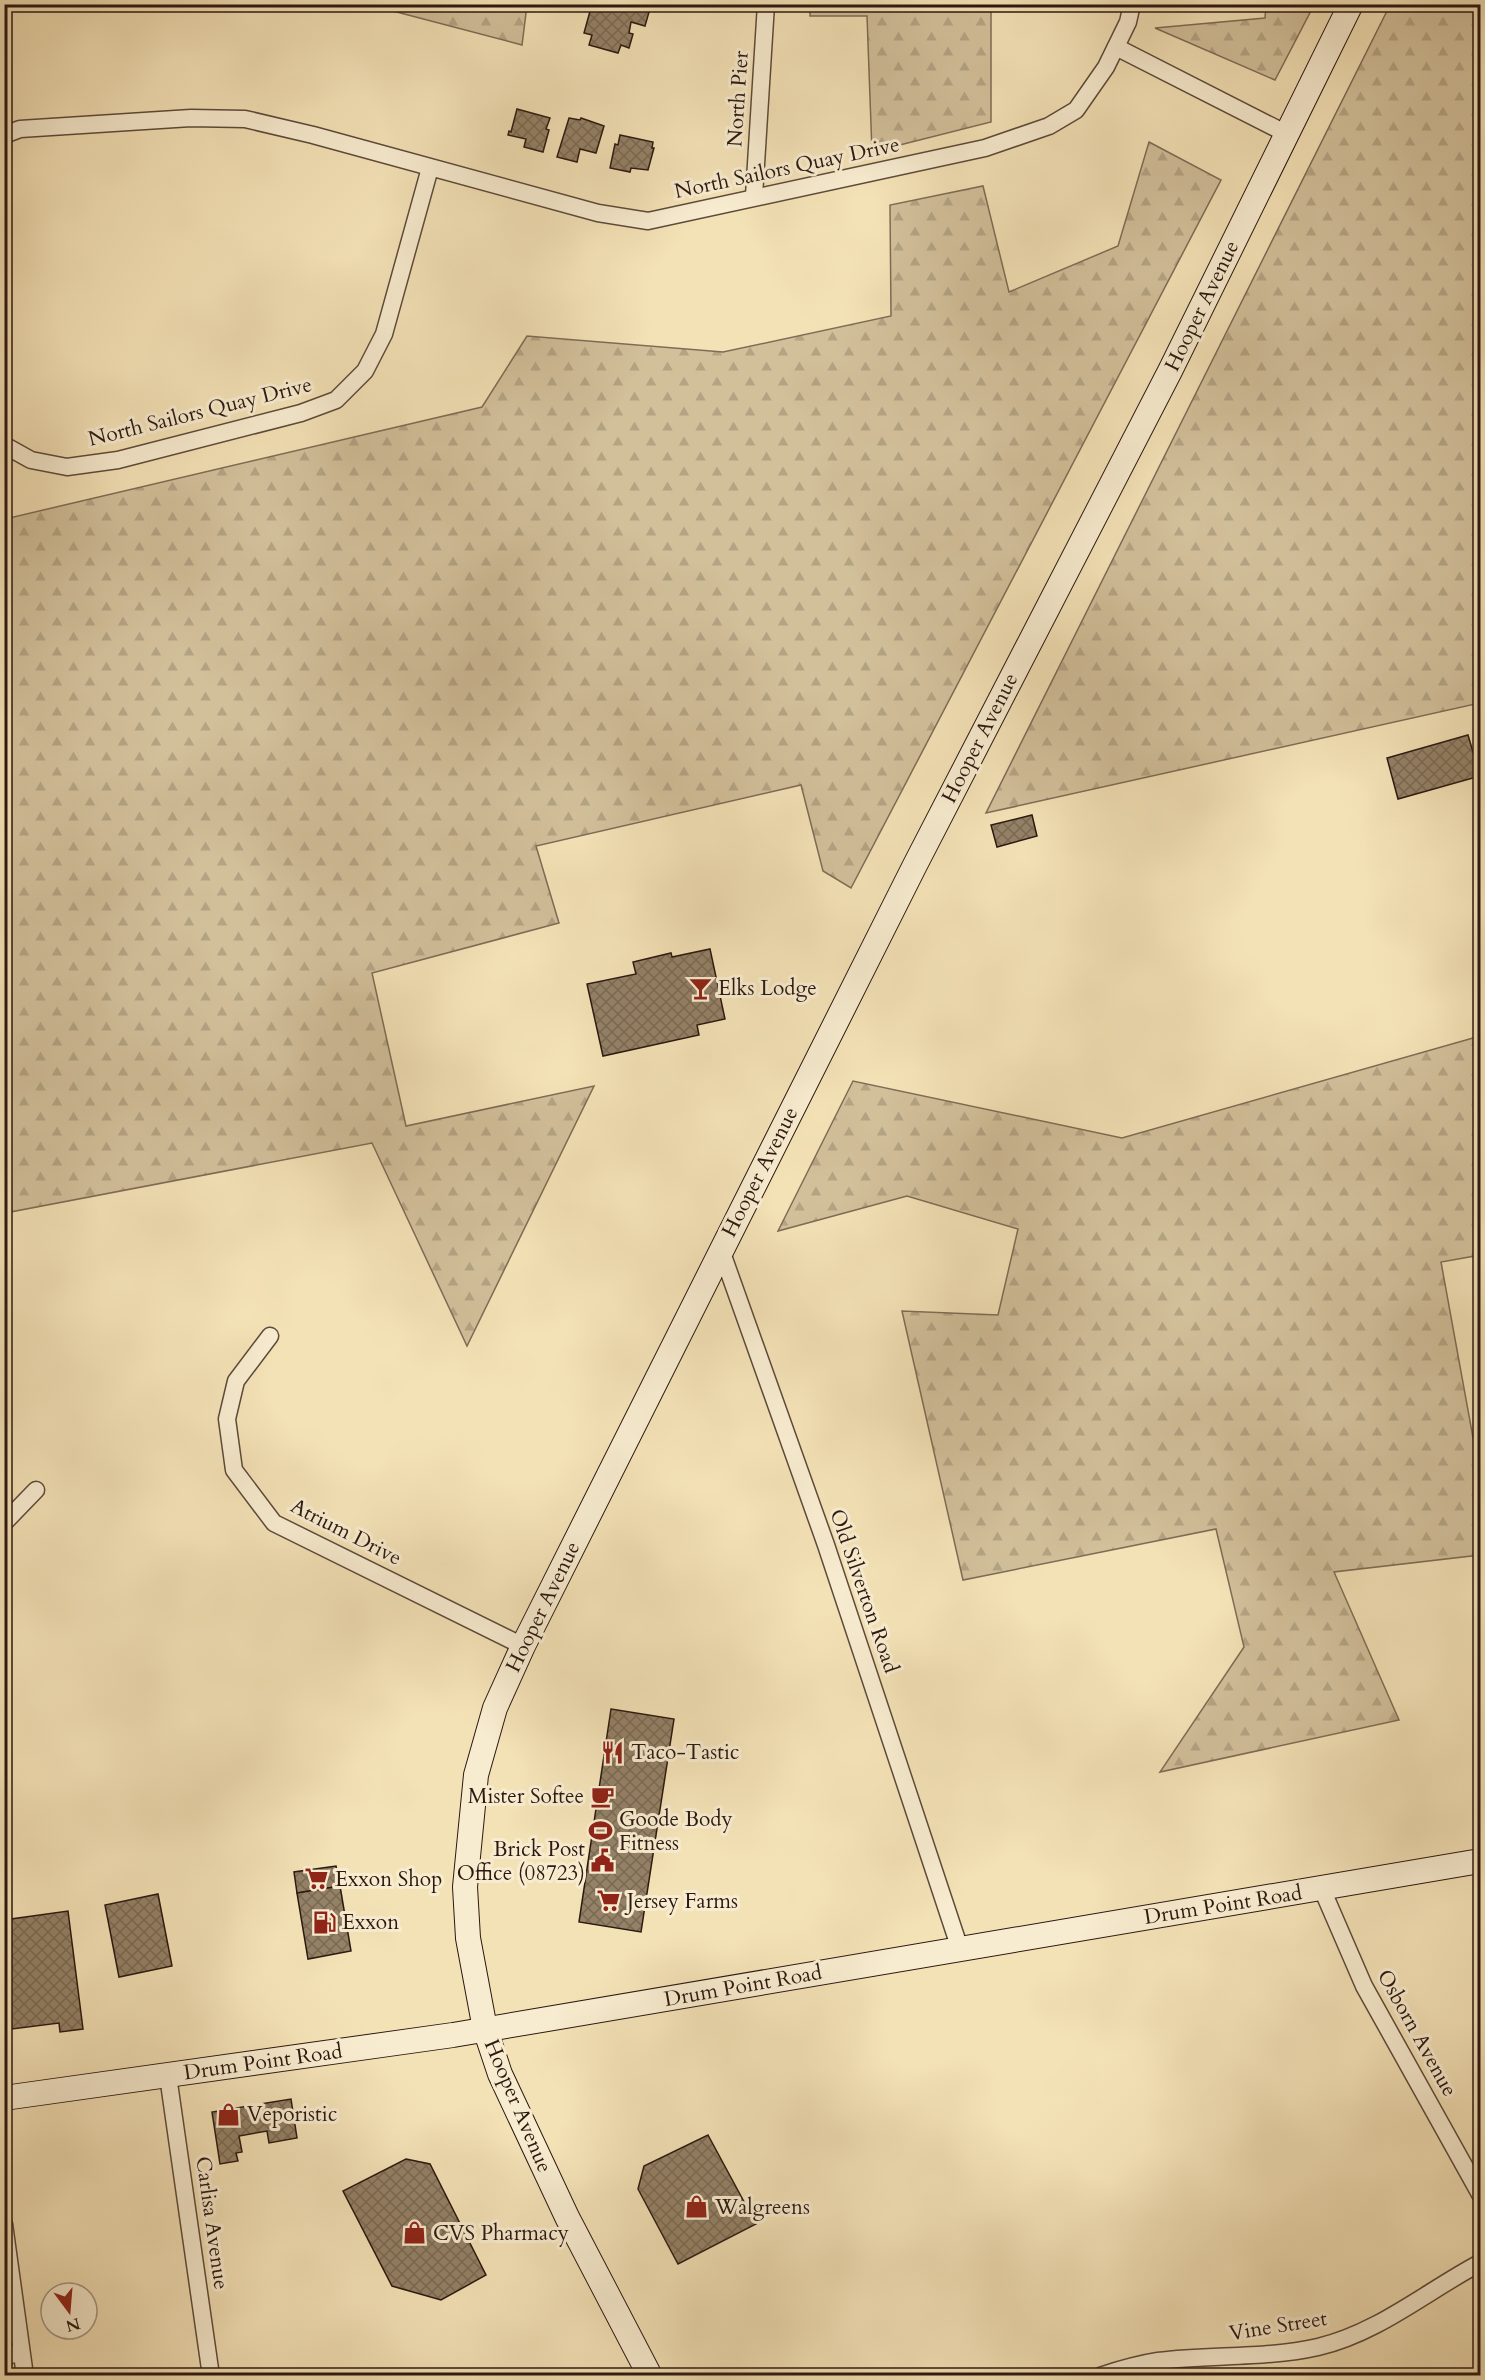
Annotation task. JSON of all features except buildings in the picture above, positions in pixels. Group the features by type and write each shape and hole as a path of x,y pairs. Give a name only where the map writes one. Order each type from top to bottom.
{"main road":[{"name":"Hooper Avenue","path":"650,2376 567,2217 500,2074 485,2029 468,1938 465,1887 476,1775 492,1719 523,1646 721,1250 915,865 1170,371 1351,4"},
{"name":"Drum Point Road","path":"4,2098 485,2029 1480,1862"}],"street":[{"name":"North Pier","path":"754,196 766,4"},
{"name":"North Sailors Quay Drive","path":"4,135 20,129 191,118 245,119 313,135 598,213 648,221 754,196 985,148 1048,126 1076,110 1106,67 1128,22 1132,4"},
{"path":"1116,47 1287,134"},
{"name":"North Sailors Quay Drive","path":"4,445 31,460 67,467 118,460 301,413 336,400 365,371 384,334 430,168"},
{"name":"Old Silverton Road","path":"721,1250 826,1545 960,1949"},
{"name":"Atrium Drive","path":"270,1335 236,1381 226,1419 234,1470 274,1523 523,1646"},
{"path":"4,1523 36,1490"},
{"name":"Osborn Avenue","path":"1322,1889 1364,1986 1480,2194"},
{"name":"Carlisa Avenue","path":"168,2076 212,2376"},
{"path":"4,2224 25,2376"},
{"name":"Vine Street","path":"1100,2376 1157,2361 1259,2355 1318,2347 1360,2332 1398,2313 1480,2263"},
{"path":"4,2357 21,2352"}],"green space":[{"path":"370,5 527,5 522,45"},
{"path":"810,5 991,5 991,122 872,152 867,16 810,16"},
{"path":"1266,5 1314,5 1275,80 1155,28 1265,18"},
{"path":"1390,5 1480,5 1480,703 986,813"},
{"path":"1149,142 1221,180 851,888 823,871 801,785 536,846 559,923 372,973 406,1126 594,1086 467,1346 372,1143 5,1213 5,519 482,407 527,336 723,352 891,316 890,205 983,186 1009,292 1118,246"},
{"path":"1480,1036 1480,1255 1441,1262 1480,1476 1480,1555 1334,1572 1399,1720 1160,1772 1244,1647 1216,1529 963,1580 902,1311 998,1315 1018,1229 907,1196 778,1231 853,1081 1122,1138"}],"place":[{"name":"Elks Lodge","path":"700,988"},
{"name":"Taco-Tastic","path":"613,1752"},
{"name":"Mister Softee","path":"602,1796"},
{"name":"Goode Body Fitness","path":"601,1831"},
{"name":"Brick Post Office (08723)","path":"603,1861"},
{"name":"Exxon Shop","path":"317,1879"},
{"name":"Jersey Farms","path":"609,1901"},
{"name":"Exxon","path":"324,1922"},
{"name":"Veporistic","path":"229,2114"},
{"name":"Walgreens","path":"697,2207"},
{"name":"CVS Pharmacy","path":"415,2233"}]}
